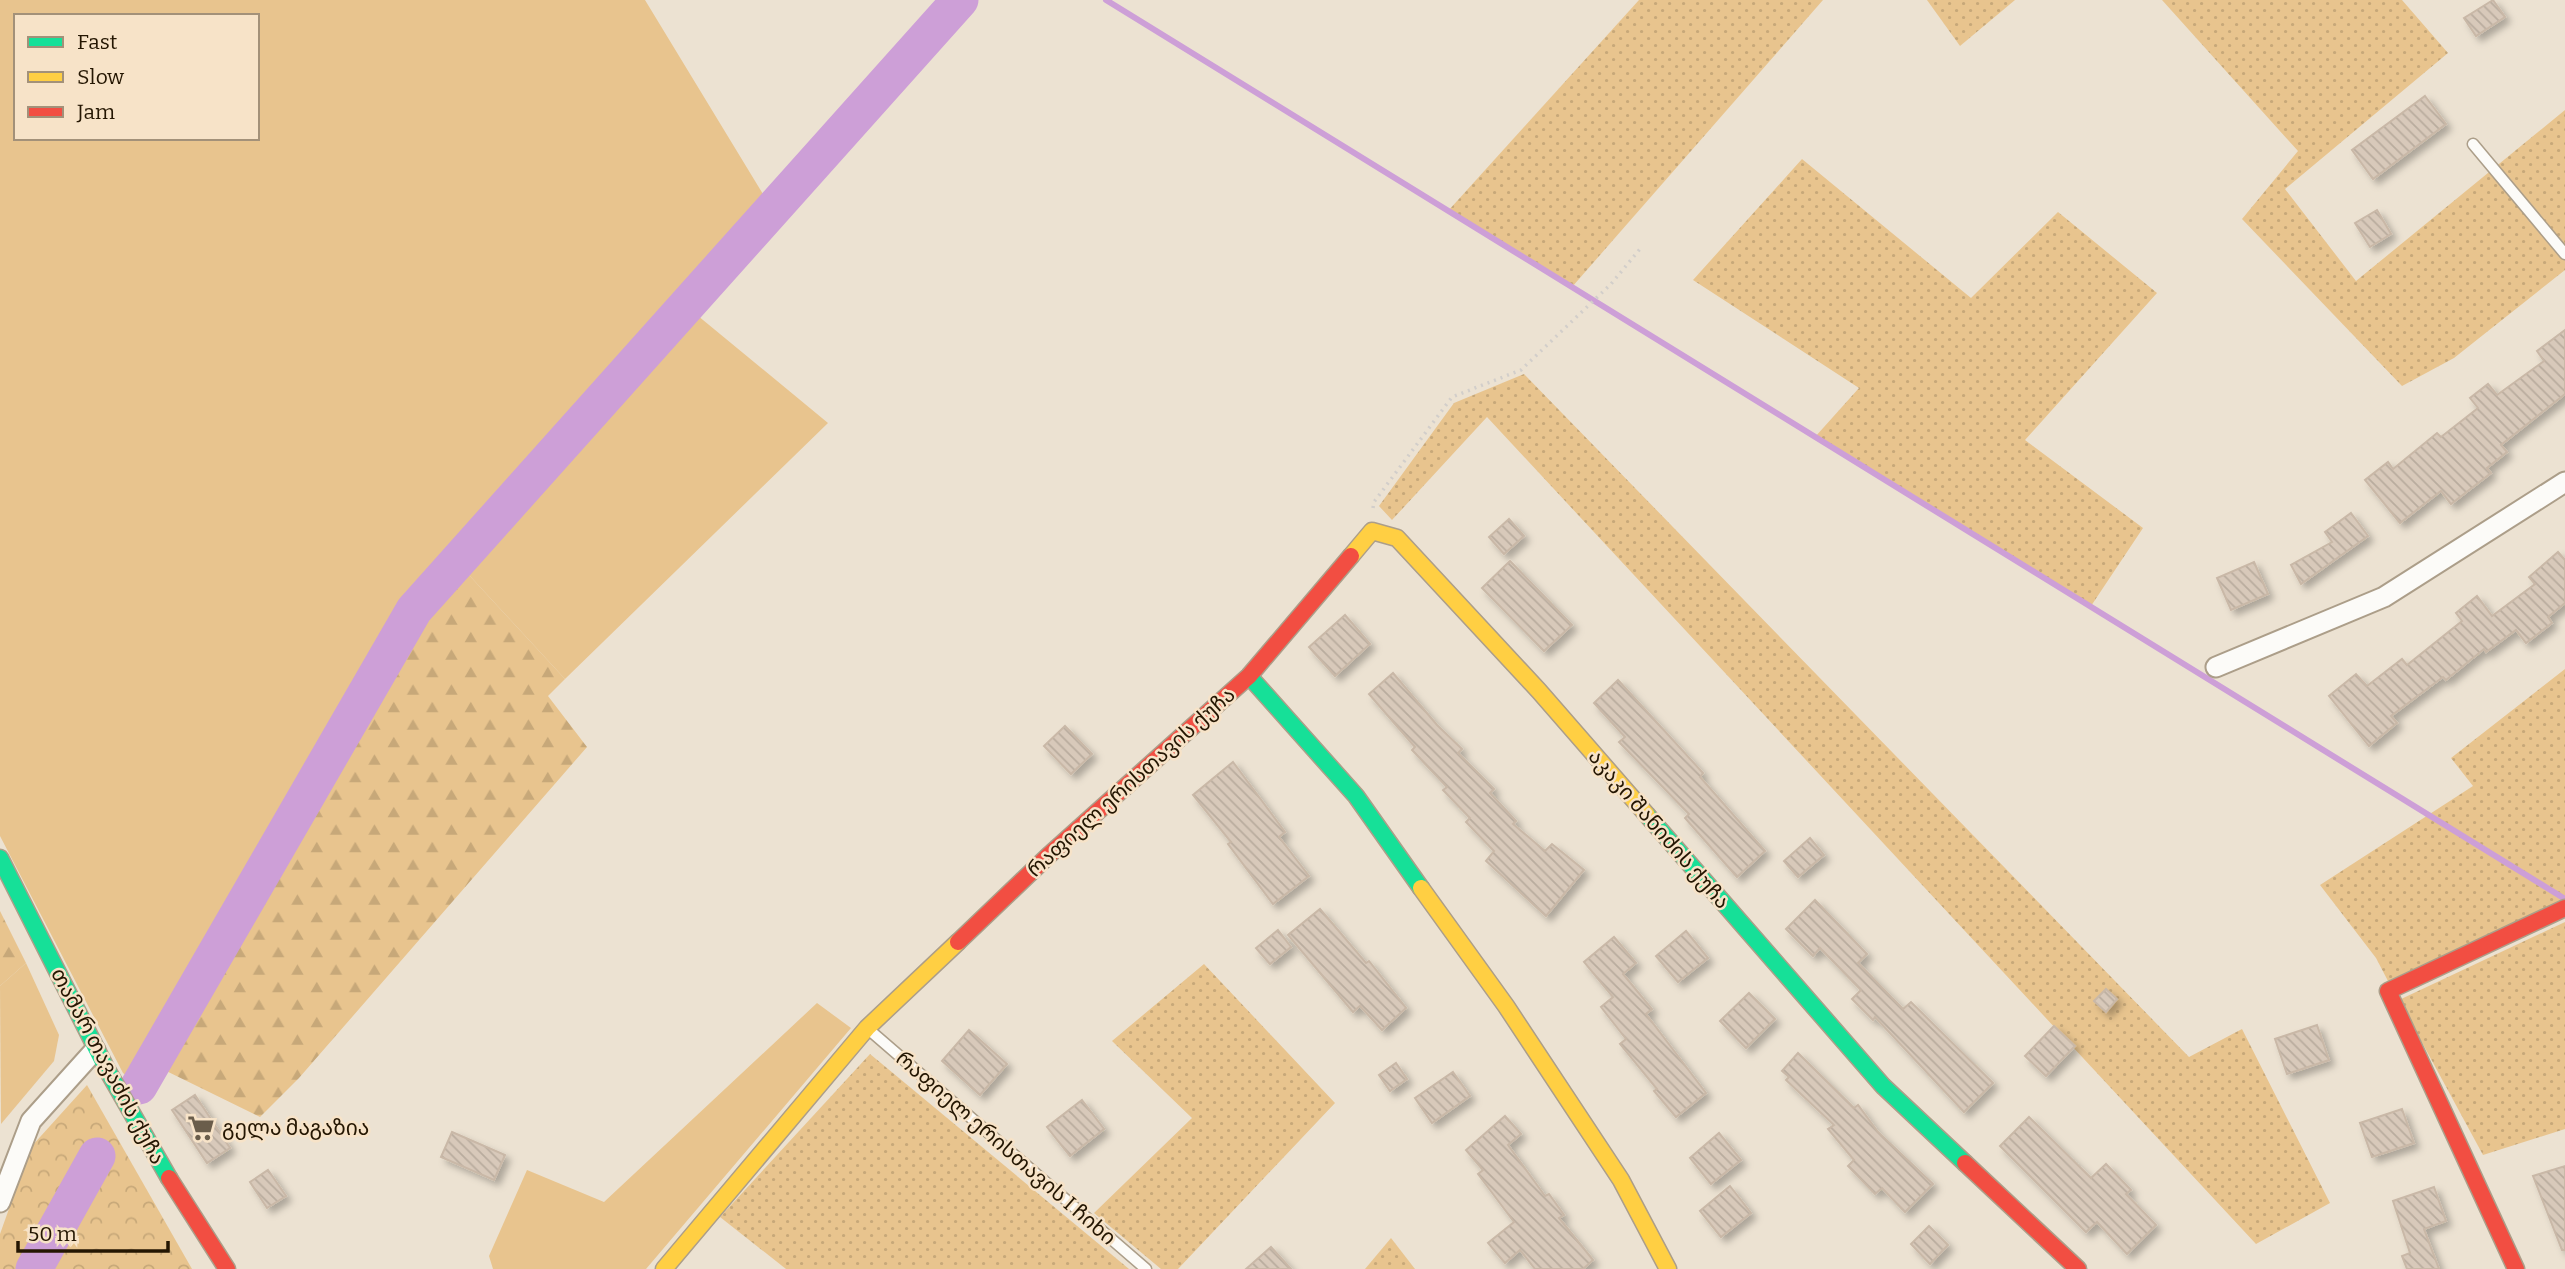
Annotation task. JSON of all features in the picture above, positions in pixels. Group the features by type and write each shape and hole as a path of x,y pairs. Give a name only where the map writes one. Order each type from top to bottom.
{"main road":[{"path":"1249,676 1372,531"},
{"name":"აკაკი შანიძის ქუჩა","path":"1372,531 1397,538 1529,681 1883,1086 2078,1269"},
{"name":"რაფიელ ერისთავის ქუჩა","path":"664,1269 867,1028 1048,856 1249,676 1356,796 1506,1006 1621,1180 1668,1269"},
{"name":"თამარ თავაძის ქუჩა","path":"0,858 95,1050 143,1136 228,1269"},
{"path":"2516,1269 2388,991 2564,908"}],"street":[{"path":"2216,667 2384,597 2565,482"},
{"path":"0,1202 31,1121 95,1050"}],"lane":[{"path":"2473,144 2565,254"},
{"name":"რაფიელ ერისთავის I ჩიხი","path":"867,1028 1146,1269"}],"path":[{"path":"1372,531 1374,502 1452,397 1521,370 1600,294 1640,249"}],"green space":[{"path":"0,0 645,0 772,209 686,306 828,423 565,679 457,562 414,610 139,1086 123,1073 0,836"},
{"path":"1639,0 1823,0 1572,287 1448,211"},
{"path":"1927,0 2015,0 1960,46"},
{"path":"2162,0 2402,0 2448,53 2285,189 2356,281 2565,110 2565,270 2454,358 2402,386 2242,219 2298,151"},
{"path":"1802,159 1971,298 2058,212 2157,293 2025,440 2143,528 2091,606 1815,437 1859,388 1693,280"},
{"path":"1524,374 2189,1057 2242,1029 2330,1203 2256,1244 1487,417 1392,520 1379,506 1454,403"},
{"path":"457,562 565,679 548,696 587,747 299,1078 260,1117 152,1064 414,610"},
{"path":"2565,669 2565,900 2388,981 2376,958 2320,885 2473,786 2451,758"},
{"path":"0,911 26,963 0,986"},
{"path":"2565,922 2565,1129 2483,1155 2399,1000"},
{"path":"26,963 59,1035 54,1061 1,1124 0,986"},
{"path":"1204,964 1335,1103 1178,1269 1161,1269 1094,1213 1192,1118 1112,1041"},
{"path":"817,1003 851,1028 646,1269 493,1269 489,1256 527,1170 604,1202"},
{"path":"870,1054 1129,1269 786,1269 720,1217"},
{"path":"87,1085 192,1269 0,1269 0,1234 31,1147"},
{"path":"1391,1238 1415,1269 1365,1269"}],"building":[{"path":"2493,0 2505,17 2476,36 2464,18"},
{"path":"2425,96 2446,124 2373,179 2352,150"},
{"path":"2377,210 2391,234 2370,247 2355,223"},
{"path":"2565,330 2565,394 2501,445 2507,452 2487,468 2491,473 2451,504 2441,491 2400,523 2365,480 2388,462 2393,469 2437,433 2441,437 2478,408 2470,398 2488,384 2497,395 2544,361 2537,351"},
{"path":"2351,513 2368,536 2301,584 2291,565 2332,542 2325,532"},
{"path":"1509,519 1524,536 1504,554 1489,537"},
{"path":"2558,552 2565,560 2565,603 2548,617 2552,623 2526,643 2516,630 2486,652 2484,649 2446,680 2443,677 2391,716 2397,723 2369,746 2329,696 2356,674 2367,686 2402,659 2407,665 2462,621 2456,613 2477,596 2492,616 2535,584 2529,577"},
{"path":"1510,561 1572,625 1544,651 1482,588"},
{"path":"2254,562 2268,594 2231,610 2217,578"},
{"path":"1345,615 1370,644 1335,676 1309,647"},
{"path":"1393,673 1437,725 1462,749 1458,753 1494,789 1490,793 1516,821 1513,824 1545,851 1552,844 1584,870 1546,916 1486,861 1494,851 1466,822 1470,818 1443,790 1447,787 1412,750 1415,747 1369,694"},
{"path":"1618,680 1703,773 1700,777 1765,851 1737,877 1685,818 1689,814 1619,742 1625,737 1594,703"},
{"path":"1065,726 1092,754 1071,774 1044,746"},
{"path":"1233,762 1285,832 1279,837 1309,876 1273,904 1228,844 1231,842 1193,795"},
{"path":"1810,838 1824,855 1798,877 1784,861"},
{"path":"1815,900 1867,954 1858,963 1903,1009 1911,1002 1993,1083 1964,1112 1875,1017 1873,1020 1852,999 1861,990 1820,948 1813,956 1786,929"},
{"path":"1320,909 1366,963 1369,961 1406,1008 1382,1030 1360,1006 1353,1012 1288,935"},
{"path":"1278,930 1291,947 1270,964 1256,948"},
{"path":"1686,931 1708,958 1678,982 1656,956"},
{"path":"1614,937 1636,963 1623,974 1652,1009 1646,1014 1706,1093 1676,1117 1620,1044 1626,1039 1601,1007 1613,997 1584,962"},
{"path":"2106,989 2117,999 2106,1012 2094,1001"},
{"path":"1749,993 1775,1019 1746,1048 1720,1021"},
{"path":"2317,1025 2329,1060 2287,1074 2275,1039"},
{"path":"2054,1026 2075,1046 2046,1076 2025,1056"},
{"path":"969,1030 1007,1064 980,1095 942,1061"},
{"path":"1798,1053 1854,1108 1858,1105 1878,1132 1933,1184 1905,1212 1882,1188 1875,1194 1848,1166 1854,1160 1828,1129 1834,1125 1786,1080 1789,1077 1782,1071"},
{"path":"1396,1063 1407,1079 1390,1091 1379,1075"},
{"path":"1453,1072 1470,1096 1432,1123 1415,1098"},
{"path":"195,1095 230,1148 207,1163 172,1110"},
{"path":"1082,1100 1104,1129 1070,1156 1047,1127"},
{"path":"2402,1109 2414,1143 2372,1157 2360,1123"},
{"path":"1505,1116 1521,1134 1508,1145 1545,1196 1549,1194 1564,1215 1559,1218 1593,1260 1583,1269 1535,1269 1520,1250 1505,1263 1488,1243 1514,1222 1478,1174 1483,1170 1466,1150"},
{"path":"2029,1117 2091,1178 2106,1164 2131,1190 2126,1194 2156,1225 2127,1254 2097,1222 2086,1232 2000,1146"},
{"path":"452,1132 505,1155 494,1180 441,1157"},
{"path":"1719,1133 1741,1160 1711,1184 1690,1158"},
{"path":"2565,1166 2565,1250 2562,1250 2533,1176"},
{"path":"268,1170 286,1196 267,1208 250,1182"},
{"path":"1730,1186 1751,1213 1721,1237 1700,1211"},
{"path":"2434,1187 2446,1221 2424,1229 2439,1269 2407,1269 2402,1256 2410,1253 2393,1201"},
{"path":"1929,1226 1948,1245 1930,1264 1911,1244"},
{"path":"1271,1247 1291,1269 1246,1269"}],"waterway":[{"path":"139,1086 414,610 960,0"},
{"path":"1106,0 2565,899"},
{"path":"34,1269 97,1156"}],"traffic: fast":[{"path":"1249,676 1356,796 1421,888"},
{"path":"1647,815 1883,1086 1965,1163"},
{"path":"0,858 106,1068 169,1178"}],"traffic: slow":[{"path":"1351,556 1372,531 1397,538 1539,691 1647,815"},
{"path":"1421,888 1506,1006 1621,1180 1668,1269"},
{"path":"664,1269 867,1028 958,942"}],"traffic: jam":[{"path":"958,942 1048,856 1249,676 1351,556"},
{"path":"2516,1269 2388,991 2565,908"},
{"path":"1965,1163 2078,1269"},
{"path":"169,1178 227,1269"}],"place":[{"name":"გელა მაგაზია","path":"201,1128"}]}
